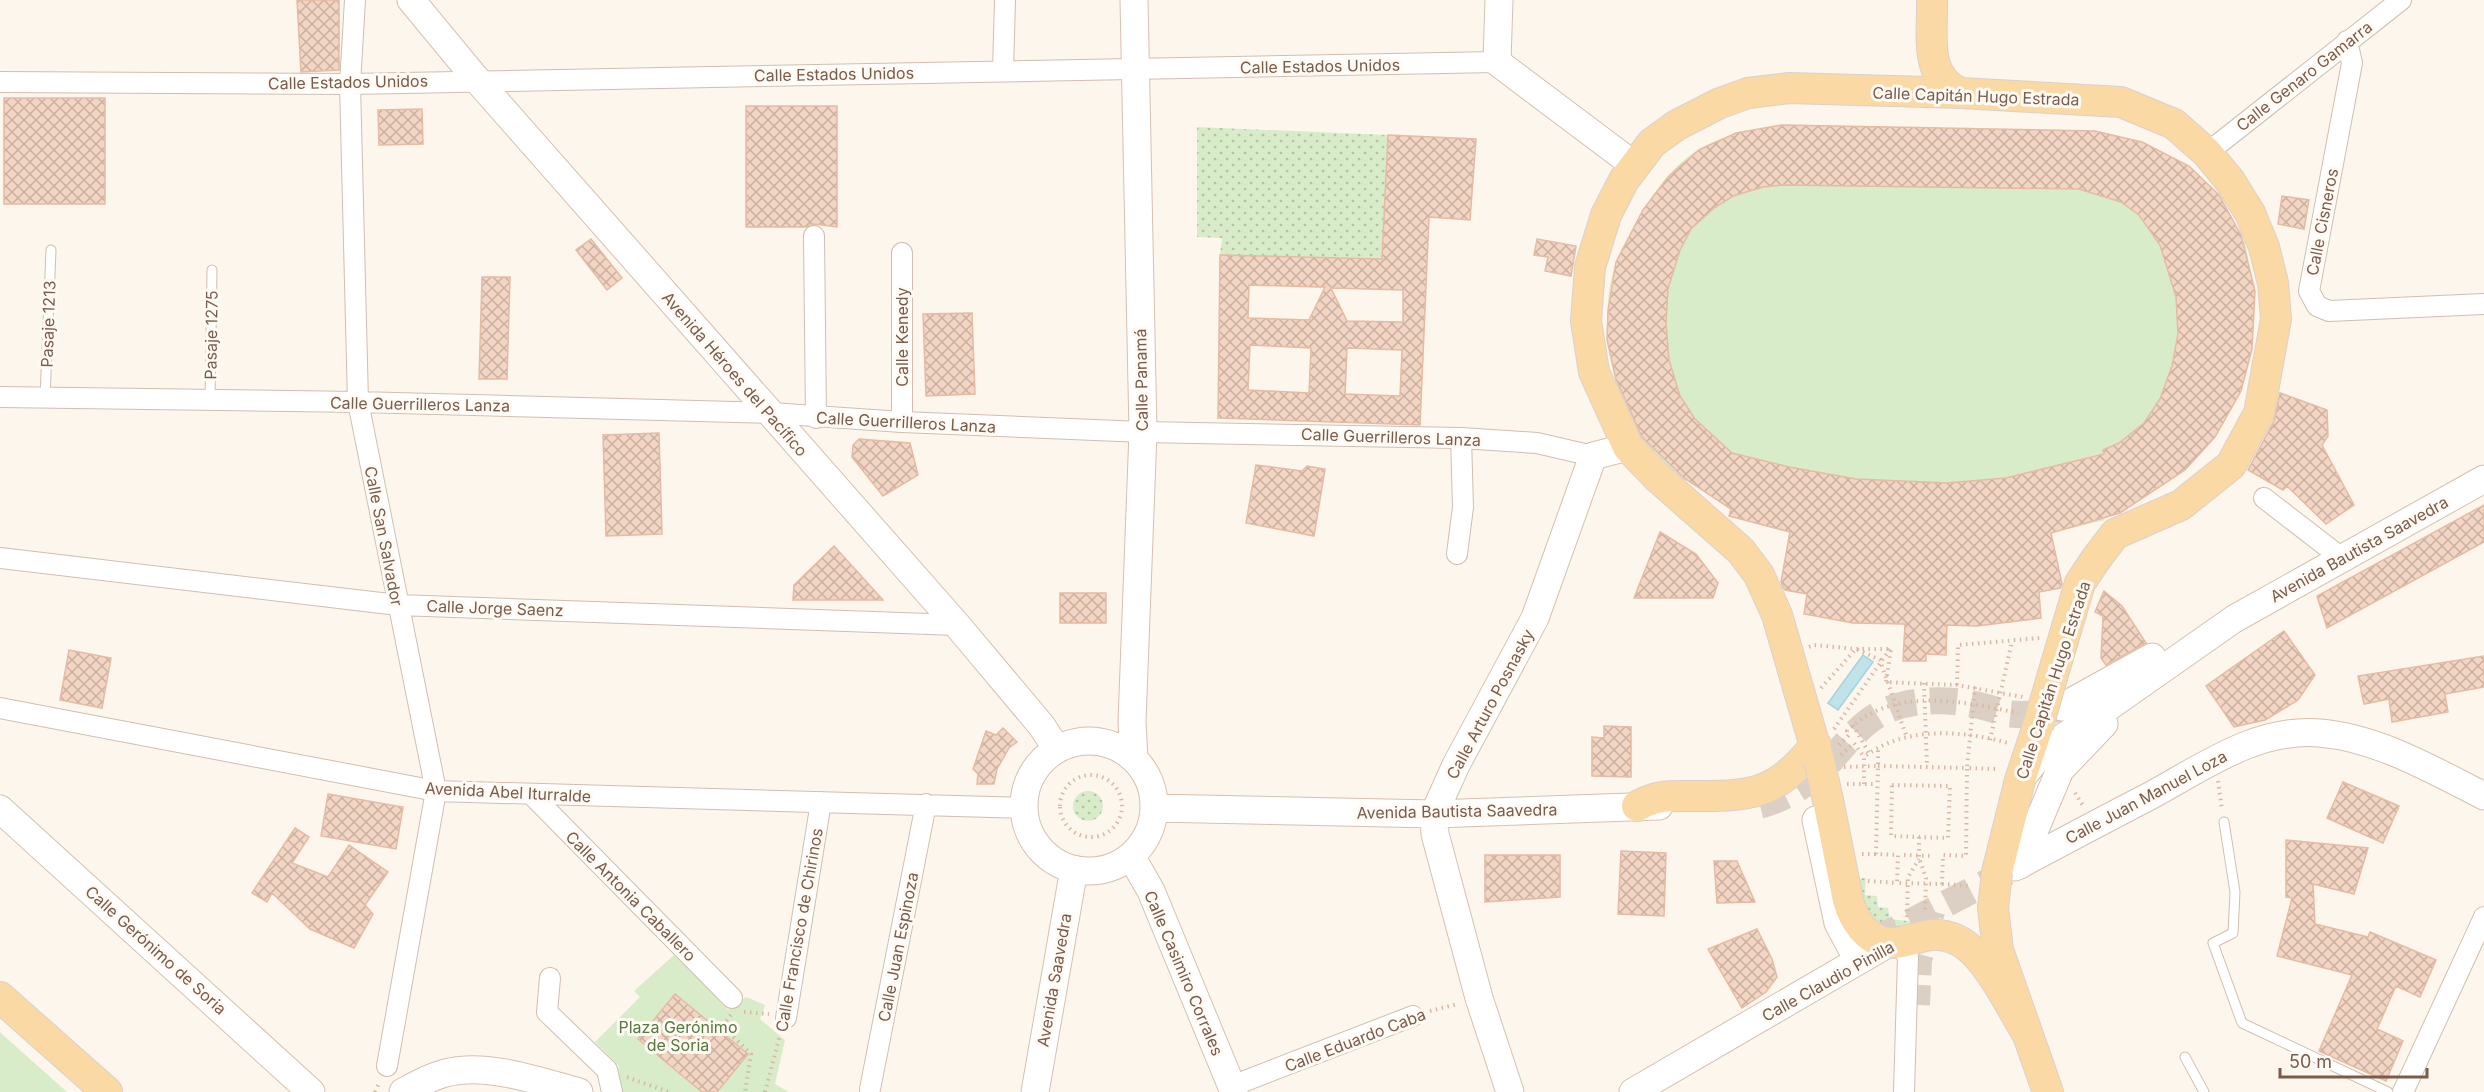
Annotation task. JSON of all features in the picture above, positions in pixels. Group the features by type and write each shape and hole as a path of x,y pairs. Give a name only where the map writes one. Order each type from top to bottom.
{"main road":[{"name":"Avenida Héroes del Pacífico","path":"411,0 478,81 957,625 1041,725 1057,749"},
{"name":"Calle Panamá","path":"1134,0 1143,432 1132,722 1134,759"},
{"path":"1499,0 1497,62 1634,165"},
{"path":"1932,0 1933,66 1943,83 1961,93"},
{"path":"1902,93 1920,82 1933,66"},
{"name":"Calle Capitán Hugo Estrada","path":"1898,935 1867,933 1852,915 1822,810 1824,752 1777,615 1759,575 1741,551 1657,477 1628,447 1594,372 1587,321 1590,267 1606,215 1634,165 1652,143 1677,125 1720,103 1748,93 1789,88 1961,93 2121,102 2174,124 2207,153 2230,181 2250,213 2264,247 2273,283 2276,319 2259,413 2231,465 2181,505 2115,534 2080,583 2053,674 2032,713 2011,774 2001,872 1993,908 1998,950 2028,1035"},
{"name":"Calle Guerrilleros Lanza","path":"1593,456 1628,447"},
{"name":"Calle Arturo Posnasky","path":"1434,814 1456,765 1535,618 1593,456"},
{"name":"Avenida Bautista Saavedra","path":"2011,774 2234,620 2484,479"},
{"path":"2001,872 2055,779 2082,744 2124,707 2249,629 2265,602"},
{"name":"Avenida Bautista Saavedra","path":"2062,708 2203,628 2234,620"},
{"name":"Calle Juan Manuel Loza","path":"2001,872 2185,777 2214,758 2287,734 2319,732 2366,742 2431,769 2484,796"},
{"path":"1078,742 1101,742 1124,751 1134,759 1148,778 1154,808 1147,835 1131,855 1104,869 1074,869 1056,861 1040,849 1030,831 1024,808 1026,789 1033,772 1057,749 1078,742"},
{"path":"1637,806 1654,796 1726,796 1761,792 1824,752"},
{"name":"Avenida Bautista Saavedra","path":"1154,808 1434,814 1637,806 1760,805"},
{"name":"Calle Gerónimo de Soria","path":"0,809 311,1092"},
{"path":"1822,810 1838,922 1858,960"},
{"path":"1434,814 1435,834 1479,998 1510,1092"},
{"name":"Calle Casimiro Corrales","path":"1131,855 1151,891 1233,1089"},
{"name":"Avenida Saavedra","path":"1035,1092 1074,869"},
{"name":"Calle Claudio Pinilla","path":"1634,1092 1898,935 1930,934 1956,939 1967,946 1986,969 2028,1035"},
{"path":"0,997 107,1092"},
{"path":"0,1022 80,1092"},
{"path":"2028,1035 2048,1092"},
{"path":"403,1092 449,1072 464,1070 483,1070 579,1092"}],"street":[{"name":"Calle San Salvador","path":"355,0 350,84 358,402 436,791 387,1066"},
{"path":"1003,71 1005,0"},
{"name":"Calle Genaro Gamarra","path":"2207,153 2401,0"},
{"name":"Calle Cisneros","path":"2347,41 2352,63 2308,291 2317,306 2329,311 2484,304"},
{"name":"Calle Estados Unidos","path":"0,82 350,84 1497,62"},
{"path":"814,236 816,418"},
{"name":"Calle Kenedy","path":"902,253 902,422"},
{"name":"Calle Guerrilleros Lanza","path":"0,397 358,402 771,414 816,418 1143,432 1461,438 1537,443 1593,456"},
{"path":"1457,554 1463,507 1461,438"},
{"path":"2264,498 2343,559"},
{"name":"Calle Jorge Saenz","path":"0,558 398,605 957,625"},
{"name":"Avenida Abel Iturralde","path":"0,708 436,791 1024,808"},
{"name":"Calle Antonia Caballero","path":"531,794 732,998"},
{"name":"Calle Francisco de Chirinos","path":"786,1018 821,802"},
{"name":"Calle Juan Espinoza","path":"870,1089 926,804"},
{"path":"2403,1092 2484,917"},
{"path":"1898,935 1908,957 1904,1092"},
{"path":"550,978 547,1012 607,1070 612,1092"},
{"path":"1918,1092 1920,1005"},
{"name":"Calle Eduardo Caba","path":"1233,1089 1413,1016"}],"lane":[{"name":"Pasaje 1213","path":"45,399 51,250"},
{"name":"Pasaje 1275","path":"210,400 212,270"},
{"path":"2224,822 2235,892 2233,933 2213,943 2242,1023 2388,1092"},
{"path":"2185,1057 2204,1092"}],"path":[{"path":"1958,685 1958,645 2012,642 2046,637"},
{"path":"1990,740 2012,642"},
{"path":"1809,648 1814,645 1856,649 1891,648"},
{"path":"1891,648 1880,660 1824,752 1864,766 1967,768 2011,774"},
{"path":"1886,682 1891,648"},
{"path":"1856,649 1880,660"},
{"path":"1820,690 1856,649"},
{"path":"1880,660 1906,738"},
{"path":"1886,682 1975,687 2002,693 2032,713"},
{"path":"1924,683 1928,734 1927,767"},
{"path":"1942,884 1943,855 1965,856 1968,736 1975,687"},
{"path":"1864,784 1864,757 1854,743 1838,759 1836,748 1850,735 1847,731 1853,725 1894,705 1925,700 1973,704 2032,713"},
{"path":"1853,725 1869,753"},
{"path":"1864,757 1906,738 1947,732 2016,746"},
{"path":"1878,750 1876,854 1898,855 1897,883"},
{"path":"2214,758 2224,822"},
{"path":"1098,775 1114,785 1122,801 1122,811 1114,827 1107,832 1099,836 1081,835 1073,831 1062,817 1061,798 1071,782 1079,777 1098,775"},
{"path":"1892,785 1950,786 1948,838 1919,837 1891,836 1892,785"},
{"path":"2072,789 2088,813"},
{"path":"1919,837 1919,857 1926,883 1924,922"},
{"path":"1904,855 1934,856"},
{"path":"1898,935 1908,883 1919,857"},
{"path":"1856,880 1942,884 2001,872"},
{"name":"Calle Eduardo Caba","path":"1413,1016 1479,998"},
{"path":"745,1092 752,1054 722,1026 731,1015 749,1011"},
{"name":"Calle Francisco de Chirinos","path":"765,1092 786,1018"},
{"path":"607,1070 669,1092"}],"green space":[{"path":"1782,125 2095,131 2142,142 2219,195 2245,243 2255,291 2252,349 2241,391 2215,437 2185,470 2128,508 2123,498 2100,506 2105,520 2051,533 2063,588 2039,592 2041,618 1977,626 1939,625 1947,634 1946,655 1926,654 1903,661 1904,634 1923,633 1923,625 1853,623 1804,614 1807,594 1780,589 1789,532 1729,516 1732,502 1699,488 1668,468 1649,448 1634,425 1613,372 1608,344 1607,316 1610,288 1620,252 1654,193 1689,156 1729,136"},
{"path":"1197,127 1388,135 1383,234 1428,237 1427,260 1220,255 1222,238 1197,237"},
{"path":"1088,791 1099,795 1103,806 1099,817 1088,821 1077,817 1073,806 1077,795"},
{"path":"1866,878 1865,895 1877,896 1878,907 1888,908 1890,919 1915,922 1902,929 1873,926 1855,879"},
{"name":"Plaza Gerónimo de Soria","path":"675,954 728,1010 746,997 765,1005 760,1019 785,1040 775,1084 789,1092 621,1092 616,1073 619,1066 595,1042 640,997 634,991"},
{"path":"0,1032 3,1035 67,1092 0,1092"}],"water":[{"path":"1863,655 1873,662 1838,710 1828,703"}],"building":[{"path":"297,0 339,0 339,70 301,72"},
{"path":"4,98 105,98 105,204 4,204"},
{"path":"746,106 837,106 837,227 814,224 806,227 746,227"},
{"path":"422,109 423,144 379,145 378,110"},
{"path":"1782,125 2095,131 2142,142 2189,166 2219,195 2241,235 2255,291 2252,349 2241,391 2215,437 2185,470 2120,513 2051,533 2062,584 2060,588 2039,592 2041,618 1977,626 1947,625 1946,655 1926,654 1926,661 1903,661 1905,624 1853,623 1804,614 1807,594 1785,590 1781,582 1790,532 1729,516 1731,509 1684,478 1642,437 1616,379 1607,340 1608,311 1616,262 1643,210 1669,176 1699,150 1736,133","holes":["1783,185 2079,189 2121,202 2139,215 2160,245 2176,297 2178,334 2172,366 2160,399 2144,423 2119,443 2103,450 2104,454 2006,478 1947,483 1856,479 1789,467 1732,453 1695,419 1680,396 1669,360 1666,323 1668,289 1680,250 1691,229 1714,208 1733,196 1763,187"]},
{"path":"1388,135 1476,139 1470,220 1429,217 1420,425 1218,418 1220,255 1382,259","holes":["1249,285 1325,287 1309,320 1248,318","1331,288 1403,290 1403,322 1347,321","1250,345 1311,348 1309,393 1248,390","1347,348 1402,350 1400,396 1345,394"]},
{"path":"2282,196 2309,200 2304,229 2278,224"},
{"path":"591,239 622,278 607,290 576,250"},
{"path":"1537,239 1576,246 1571,276 1545,271 1548,257 1534,255"},
{"path":"482,277 510,277 507,379 479,379"},
{"path":"972,313 975,394 926,396 923,314"},
{"path":"2280,393 2327,410 2328,436 2322,445 2354,505 2326,524 2287,486 2283,490 2248,470 2274,421"},
{"path":"659,433 662,534 606,536 603,435"},
{"path":"859,439 910,443 918,475 883,496 852,457 853,445"},
{"path":"1256,465 1302,471 1307,466 1325,469 1314,536 1246,523"},
{"path":"2484,505 2484,542 2327,628 2317,596"},
{"path":"1660,532 1696,554 1718,583 1713,598 1634,598"},
{"path":"834,546 883,600 793,600 794,585"},
{"path":"2104,591 2122,606 2146,643 2106,665 2101,658 2103,616 2095,612"},
{"path":"1060,593 1106,593 1106,623 1060,623"},
{"path":"2284,631 2315,675 2298,700 2265,720 2234,727 2206,686"},
{"path":"69,650 111,658 102,708 60,700"},
{"path":"2484,656 2484,687 2445,694 2448,712 2392,722 2389,699 2364,704 2358,676"},
{"path":"1604,726 1631,727 1631,777 1592,776 1592,737 1604,738"},
{"path":"1003,728 1017,742 1009,748 997,769 994,784 977,784 978,774 973,769 986,731 996,735"},
{"path":"2343,782 2399,806 2383,843 2327,818"},
{"path":"328,794 403,807 396,849 321,836"},
{"path":"295,828 309,837 292,863 328,877 349,845 388,872 365,905 373,914 354,948 310,929 272,893 267,902 252,893"},
{"path":"2286,840 2368,848 2354,894 2313,884 2315,924 2368,937 2370,932 2436,960 2420,997 2396,986 2377,1029 2403,1041 2386,1081 2319,1051 2352,975 2277,956 2292,898 2286,897"},
{"path":"1621,851 1666,853 1664,916 1618,914"},
{"path":"1485,855 1560,855 1560,897 1485,902"},
{"path":"1714,861 1737,861 1755,902 1717,903"},
{"path":"1757,929 1772,959 1777,977 1766,992 1742,1008 1708,949"},
{"path":"675,994 748,1054 717,1092 702,1092 638,1039"}],"tunnel":[{"path":"1760,805 1785,796 1802,786 1823,769 1861,727 1879,714 1901,705 1923,701 1947,701 2018,714 2061,708"},
{"path":"1874,941 2013,869"},
{"path":"1920,1005 1922,961 1935,912"}]}
